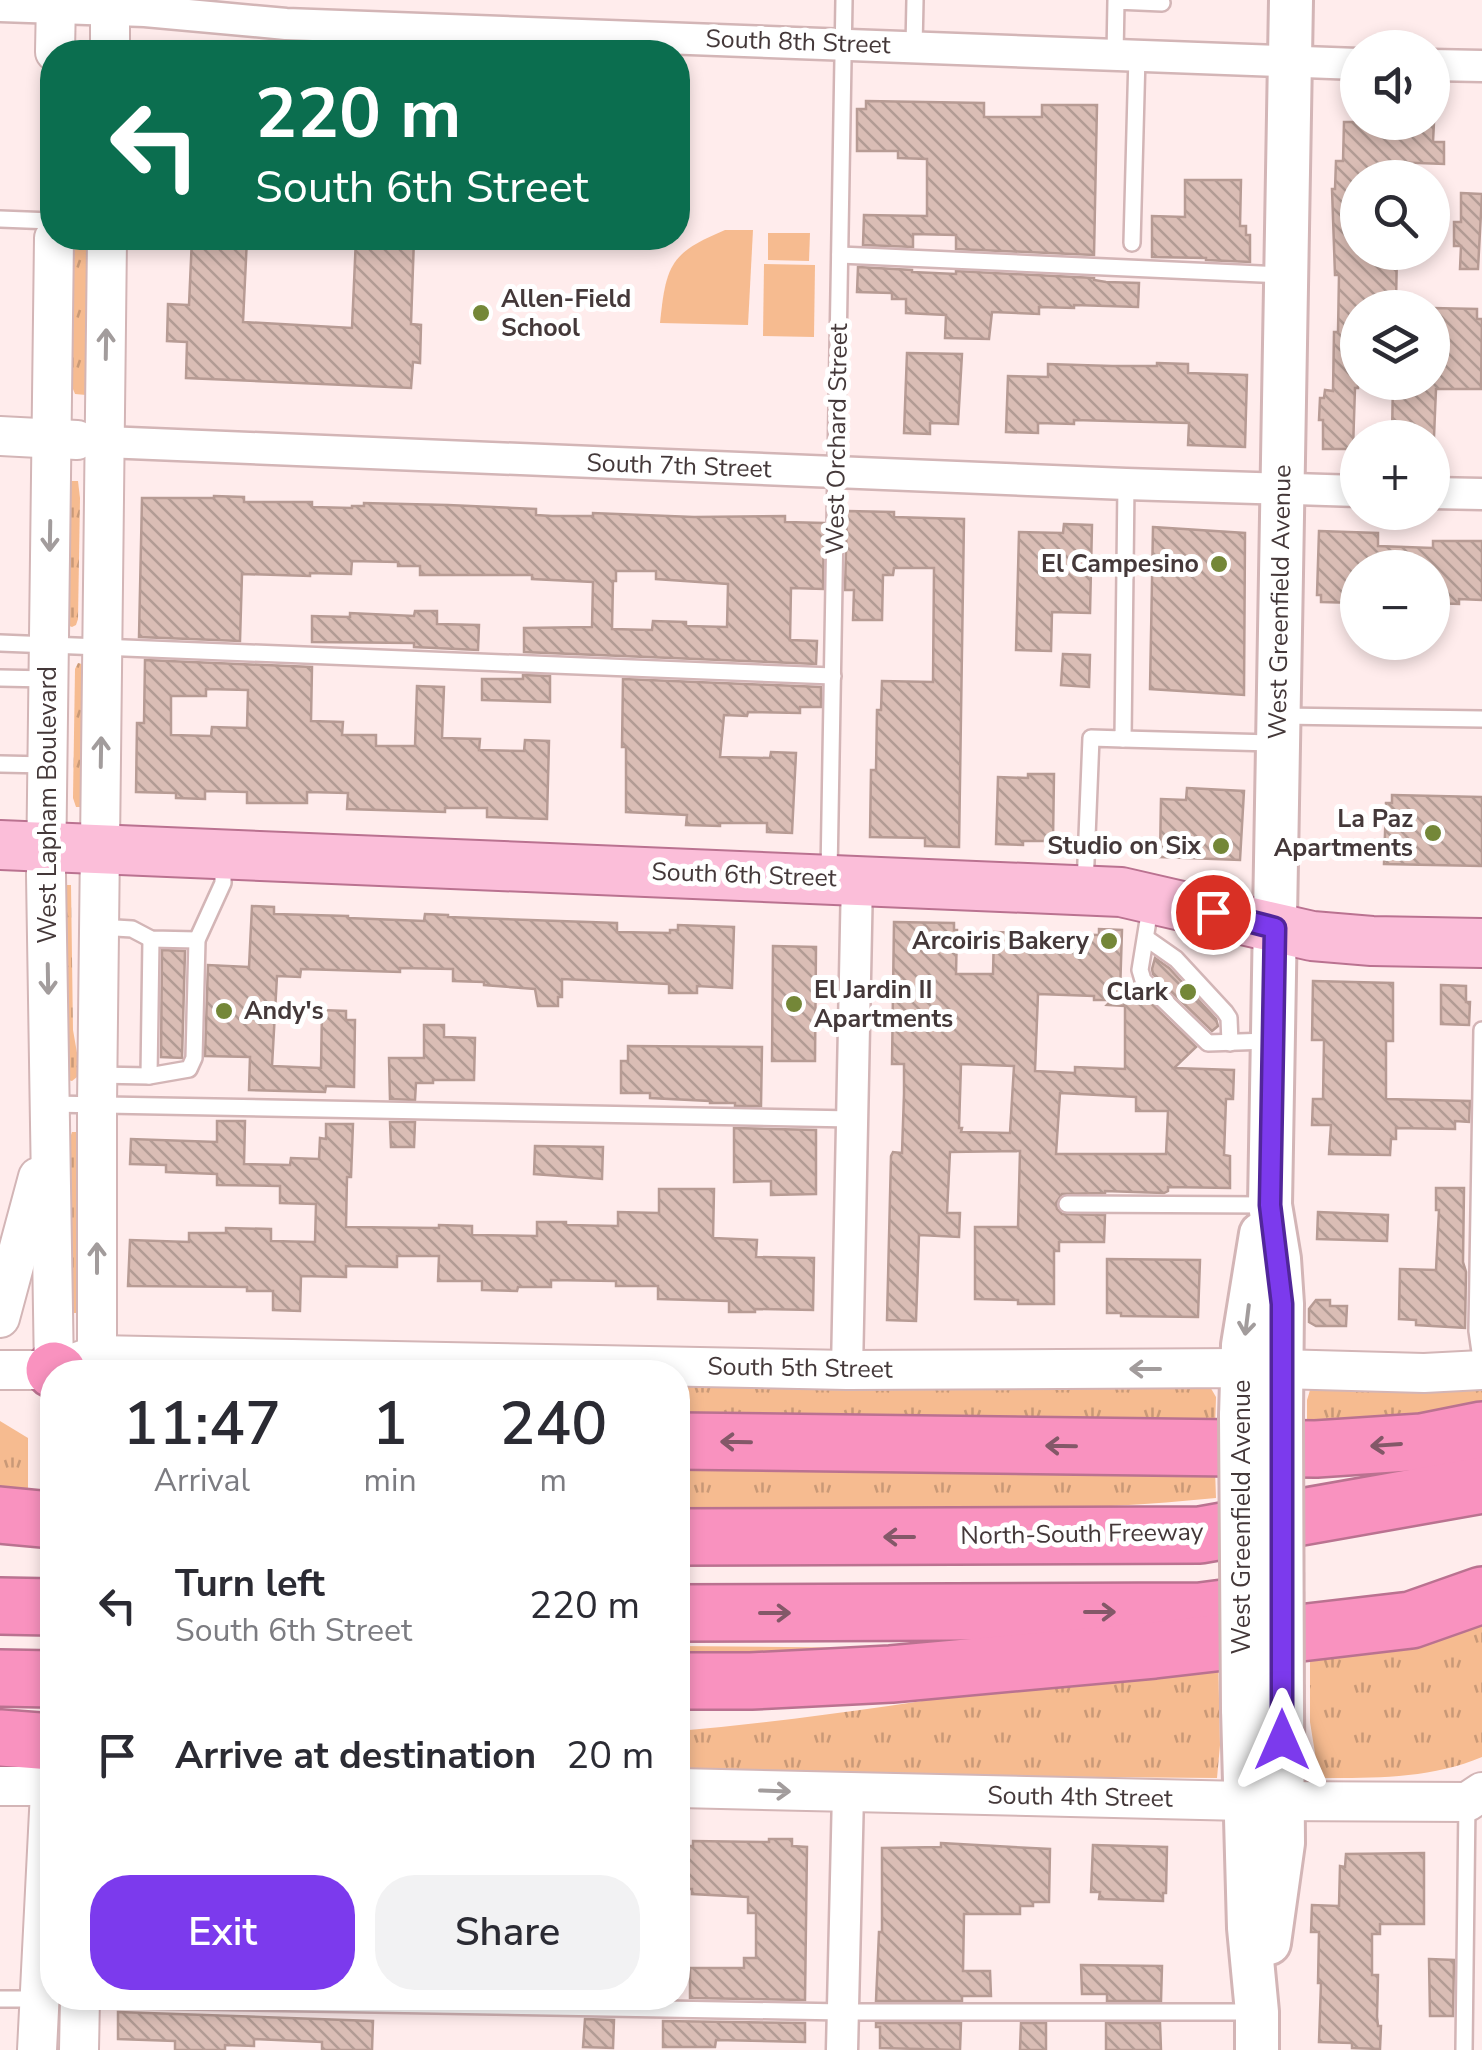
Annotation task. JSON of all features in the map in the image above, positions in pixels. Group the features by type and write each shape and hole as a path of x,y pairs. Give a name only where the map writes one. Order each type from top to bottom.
{"highway":[{"path":"690,1442 1316,1450 1422,1442 1482,1430"},
{"name":"North-South Freeway","path":"690,1537 1200,1535 1482,1485"},
{"path":"0,1515 40,1519"},
{"path":"0,1537 40,1536"},
{"path":"690,1613 1201,1611 1482,1574"},
{"path":"690,1681 891,1674 1154,1650 1411,1620 1482,1595"},
{"path":"0,1606 40,1607"},
{"path":"690,1717 870,1701 1154,1650"},
{"path":"0,1678 40,1679"},
{"path":"0,1738 40,1760"}],"main road":[{"name":"West Greenfield Avenue","path":"1257,2031 1248,1928 1263,1801 1262,1369 1282,1304 1270,1205 1290,0"},
{"name":"South 6th Street","path":"0,845 1121,892 1149,918 1275,928 1372,942 1482,943"}],"street":[{"path":"56,4 56,40"},
{"name":"South 8th Street","path":"0,6 110,5 286,18 1340,63"},
{"path":"110,5 110,40"},
{"path":"1450,65 1482,66"},
{"name":"West Lapham Boulevard","path":"54,250 46,847 50,1120 71,1360"},
{"name":"West Lapham Boulevard","path":"73,1360 97,1090 107,250"},
{"name":"South 7th Street","path":"0,436 1340,491"},
{"path":"1450,493 1482,494"},
{"name":"West Orchard Street","path":"843,879 852,1120 847,1370"},
{"path":"0,1318 50,1120"},
{"name":"South 5th Street","path":"690,1370 1262,1369 1424,1373 1482,1368"},
{"name":"South 5th Street","path":"0,1370 40,1369"},
{"path":"0,1786 40,1771"},
{"name":"South 4th Street","path":"690,1788 1263,1801 1477,1800"},
{"path":"842,2050 848,1794"},
{"path":"37,2050 40,1999"},
{"path":"79,2050 80,2010"}],"lane":[{"name":"West Orchard Street","path":"843,879 833,676 844,0"},
{"path":"914,47 915,0"},
{"path":"1132,243 1126,56 1116,1 1162,3"},
{"path":"0,219 40,221"},
{"path":"840,255 1286,275"},
{"path":"1124,739 1126,484"},
{"path":"0,644 48,662"},
{"path":"0,678 102,648 833,676"},
{"path":"1085,890 1090,738 1482,719"},
{"path":"0,764 47,765"},
{"path":"50,1120 97,1090 188,1069 194,1058 197,940 223,883 224,854"},
{"path":"1149,918 1140,970 1143,980 1208,1043 1273,1041"},
{"path":"1149,918 1176,959 1229,1018 1230,1043"},
{"path":"99,928 132,929 150,939 197,940"},
{"path":"149,1076 150,939"},
{"path":"1482,1030 1477,1331 1482,1368"},
{"path":"97,1090 852,1120"},
{"path":"1068,1204 1270,1205"},
{"path":"1464,2050 1477,1800"},
{"path":"0,2000 40,1999"},
{"path":"690,2009 843,2012 1257,2031"}],"green space":[{"path":"725,230 753,230 748,325 660,323 665,287 674,263 707,238"},
{"path":"768,233 810,233 809,261 768,260"},
{"path":"89,250 93,374 86,395 75,394 71,384 71,253"},
{"path":"764,264 815,265 814,337 763,336"},
{"path":"70,481 78,481 80,498 78,619 72,627 67,625"},
{"path":"78,663 85,665 83,807 76,807 73,798"},
{"path":"65,885 71,885 73,1030 80,1070 72,1081 65,1075"},
{"path":"72,1132 78,1132 84,1144 84,1313 68,1313 67,1146"},
{"path":"690,1378 1209,1385 1216,1397 1215,1429 690,1424"},
{"path":"1482,1379 1482,1417 1307,1431 1311,1387"},
{"path":"0,1421 28,1438 28,1504 0,1500"},
{"path":"690,1462 1215,1469 1216,1498 1082,1507 690,1507"},
{"path":"1482,1612 1482,1757 1422,1773 1319,1778 1310,1722 1310,1644"},
{"path":"690,1646 975,1649 690,1663"},
{"path":"1218,1653 1217,1778 690,1773 690,1730 1016,1686"}],"building":[{"path":"866,101 984,103 984,117 1042,117 1042,105 1097,105 1094,255 956,249 956,235 913,234 913,247 863,245 864,215 927,216 927,159 898,158 898,151 857,151 857,109 866,109"},
{"path":"1344,140 1444,142 1444,160 1343,160"},
{"path":"1336,161 1340,161 1340,270 1397,270 1396,290 1340,290 1340,400 1355,400 1354,420 1340,420 1340,449 1323,449 1320,398 1324,398 1325,390 1333,391 1334,332 1338,332 1339,275 1335,275 1332,189"},
{"path":"1185,180 1241,180 1240,226 1246,226 1246,235 1250,235 1250,262 1152,257 1152,216 1185,217"},
{"path":"1461,193 1482,194 1478,269 1460,269 1461,246 1454,246 1454,222 1461,222"},
{"path":"191,250 246,250 243,322 352,328 355,250 414,250 411,324 421,325 420,363 413,362 411,388 186,378 187,342 167,341 168,304 189,305"},
{"path":"858,267 1139,283 1138,307 1074,305 1039,307 1039,314 992,312 989,339 945,338 946,315 906,313 906,299 892,299 892,293 857,292"},
{"path":"1450,308 1477,309 1477,319 1482,319 1481,389 1450,389"},
{"path":"907,353 962,354 958,424 930,423 930,434 904,433"},
{"path":"1048,364 1188,364 1188,373 1247,375 1245,447 1188,445 1189,423 1074,420 1074,424 1038,423 1038,433 1006,432 1008,376 1048,377"},
{"path":"1393,400 1436,400 1435,420 1392,420"},
{"path":"142,498 312,502 312,507 352,508 364,503 536,509 536,515 552,516 785,516 785,522 824,523 823,589 791,588 790,640 817,641 816,664 524,652 524,628 592,627 593,582 532,579 532,575 420,575 420,566 398,566 398,562 352,561 351,574 242,574 240,641 139,637","holes":["616,571 656,571 656,579 728,584 727,627 653,621 652,630 612,629"]},
{"path":"847,511 964,519 959,847 925,846 925,838 870,837 871,770 876,770 877,710 881,710 882,681 933,682 934,568 894,568 893,575 883,575 882,620 853,620 854,590 845,590"},
{"path":"1064,524 1092,525 1090,613 1052,612 1051,651 1016,650 1019,532 1063,533"},
{"path":"1153,527 1245,533 1244,695 1150,689"},
{"path":"1319,531 1378,533 1378,546 1433,548 1433,541 1482,541 1482,600 1459,599 1459,604 1450,604 1450,550 1340,550 1340,603 1321,602 1321,595 1317,595"},
{"path":"415,611 437,611 437,624 479,625 478,650 414,647 414,643 312,642 312,616 414,616"},
{"path":"1063,654 1090,655 1089,687 1061,685"},
{"path":"145,660 312,667 311,721 343,722 342,735 376,735 376,746 415,746 417,686 444,687 442,738 480,739 479,750 524,751 525,740 549,741 547,819 487,817 487,808 445,808 445,812 347,809 348,793 307,792 307,803 247,803 247,792 205,791 205,799 176,798 176,793 136,792 137,723 144,723","holes":["206,689 248,690 247,728 212,727 211,736 171,735 171,696 206,696"]},
{"path":"523,675 550,676 550,702 482,700 482,679 523,679"},
{"path":"623,679 821,687 821,707 800,707 800,713 724,715 720,757 770,758 771,752 796,753 792,833 767,832 767,823 686,825 687,815 626,812"},
{"path":"1028,774 1054,774 1053,841 996,844 998,777 1028,778"},
{"path":"1187,788 1244,791 1240,860 1160,857 1161,799 1186,800"},
{"name":"La Paz Apartments","path":"1392,795 1482,797 1482,866 1384,864 1386,803 1392,803"},
{"path":"252,906 274,907 274,914 348,918 424,921 425,914 617,923 617,932 670,933 678,930 678,925 734,927 732,988 697,986 697,993 669,993 669,984 562,979 558,1006 538,1006 535,989 453,981 453,969 301,969 300,977 277,976 272,1066 321,1068 322,1010 346,1011 346,1020 355,1020 354,1087 326,1086 325,1092 249,1090 250,1057 205,1056 208,965 249,967"},
{"path":"894,922 954,923 956,974 993,974 994,932 1099,935 1099,929 1122,930 1120,993 1132,981 1196,1047 1174,1068 1234,1070 1233,1099 1226,1099 1224,1155 1230,1156 1230,1188 1168,1187 1164,1193 1062,1194 1056,1203 1062,1214 1105,1215 1104,1242 1059,1242 1059,1251 1054,1251 1054,1304 975,1299 975,1227 1018,1227 1020,1151 950,1152 947,1213 960,1213 959,1237 919,1235 916,1321 887,1320 891,1156 893,1152 902,1153 904,1094 904,1064 892,1064","holes":["1038,994 1094,996 1094,1000 1112,1000 1107,1005 1125,1006 1125,1069 1075,1067 1075,1073 1035,1071","961,1064 1014,1066 1010,1133 961,1132","1060,1093 1136,1097 1136,1111 1168,1111 1166,1154 1056,1154"]},
{"name":"El Jardin II Apartments","path":"773,946 816,947 815,1061 772,1061"},
{"path":"162,950 185,951 182,1058 161,1057"},
{"path":"1155,958 1169,968 1218,1026 1212,1031 1153,974"},
{"path":"1313,981 1393,983 1393,1041 1386,1041 1386,1099 1470,1101 1469,1122 1455,1121 1455,1129 1396,1128 1390,1155 1329,1154 1331,1125 1312,1125 1313,1099 1323,1099 1324,1040 1312,1040"},
{"path":"1441,985 1466,986 1469,1025 1441,1024"},
{"path":"424,1025 444,1025 444,1037 475,1038 474,1080 416,1083 415,1100 390,1099 389,1058 424,1058"},
{"path":"628,1046 762,1047 761,1106 621,1093 621,1061 628,1061"},
{"path":"217,1121 245,1121 244,1164 290,1165 291,1158 319,1159 320,1138 326,1139 326,1124 353,1124 346,1227 472,1226 472,1235 537,1236 537,1222 618,1226 618,1212 659,1213 659,1189 714,1189 713,1238 757,1240 756,1257 814,1258 813,1310 729,1312 729,1301 658,1299 658,1286 616,1286 616,1281 551,1280 551,1287 482,1290 482,1281 438,1281 439,1256 397,1256 397,1267 346,1266 346,1277 301,1276 300,1311 273,1310 273,1291 247,1291 247,1287 128,1286 130,1240 189,1242 189,1233 226,1233 226,1228 271,1229 271,1241 315,1242 316,1204 280,1203 280,1186 217,1185 217,1174 166,1172 166,1165 130,1164 131,1139 217,1142"},
{"path":"390,1122 415,1122 414,1147 391,1147"},
{"path":"734,1128 816,1130 816,1194 771,1195 771,1181 734,1182"},
{"path":"535,1146 603,1147 602,1179 534,1174"},
{"path":"1436,1188 1464,1188 1465,1328 1416,1325 1416,1320 1399,1319 1400,1269 1436,1270"},
{"path":"1318,1212 1388,1215 1387,1241 1317,1239"},
{"path":"1107,1259 1200,1260 1198,1317 1107,1313"},
{"path":"1316,1300 1330,1300 1330,1306 1347,1306 1346,1326 1316,1326 1309,1322 1309,1309"},
{"path":"792,1839 792,1846 807,1847 805,2000 690,1998 690,1968 744,1968 744,1958 756,1958 756,1913 748,1913 748,1897 692,1894 690,1846 693,1841"},
{"path":"941,1843 1050,1849 1049,1902 1020,1906 1020,1914 964,1914 963,1971 990,1971 991,1996 962,1996 962,2001 876,2001 882,1932 882,1848 941,1847"},
{"path":"1093,1845 1167,1847 1163,1901 1099,1899 1100,1892 1091,1892"},
{"path":"1424,1853 1424,1924 1380,1924 1380,1934 1372,1934 1372,1975 1378,1975 1380,2049 1319,2042 1319,1932 1311,1932 1312,1905 1339,1906 1340,1866 1345,1867 1346,1854"},
{"path":"1429,1959 1454,1960 1453,2016 1430,2016"},
{"path":"1081,1965 1162,1966 1161,2001 1107,2001 1107,1994 1082,1994"},
{"path":"118,2012 373,2021 372,2050 322,2050 322,2042 254,2039 254,2046 175,2050 175,2041 118,2039"},
{"path":"585,2019 614,2020 613,2048 583,2047"},
{"path":"663,2021 805,2023 805,2042 716,2040 715,2047 663,2047"},
{"path":"876,2023 961,2023 960,2050 880,2048 880,2027"},
{"path":"1021,2023 1046,2023 1046,2050 1020,2050"},
{"path":"1106,2023 1160,2023 1161,2050 1106,2050"}],"place":[{"name":"Allen-Field School","path":"481,313"},
{"name":"El Campesino","path":"1219,564"},
{"name":"La Paz Apartments","path":"1433,833"},
{"name":"Studio on Six","path":"1221,846"},
{"name":"Arcoiris Bakery","path":"1109,941"},
{"name":"Clark","path":"1188,992"},
{"name":"El Jardin II Apartments","path":"794,1004"},
{"name":"Andy's","path":"224,1011"}],"route":[{"path":"1213,912 1275,928 1270,1205 1282,1304 1282,1740"}]}
